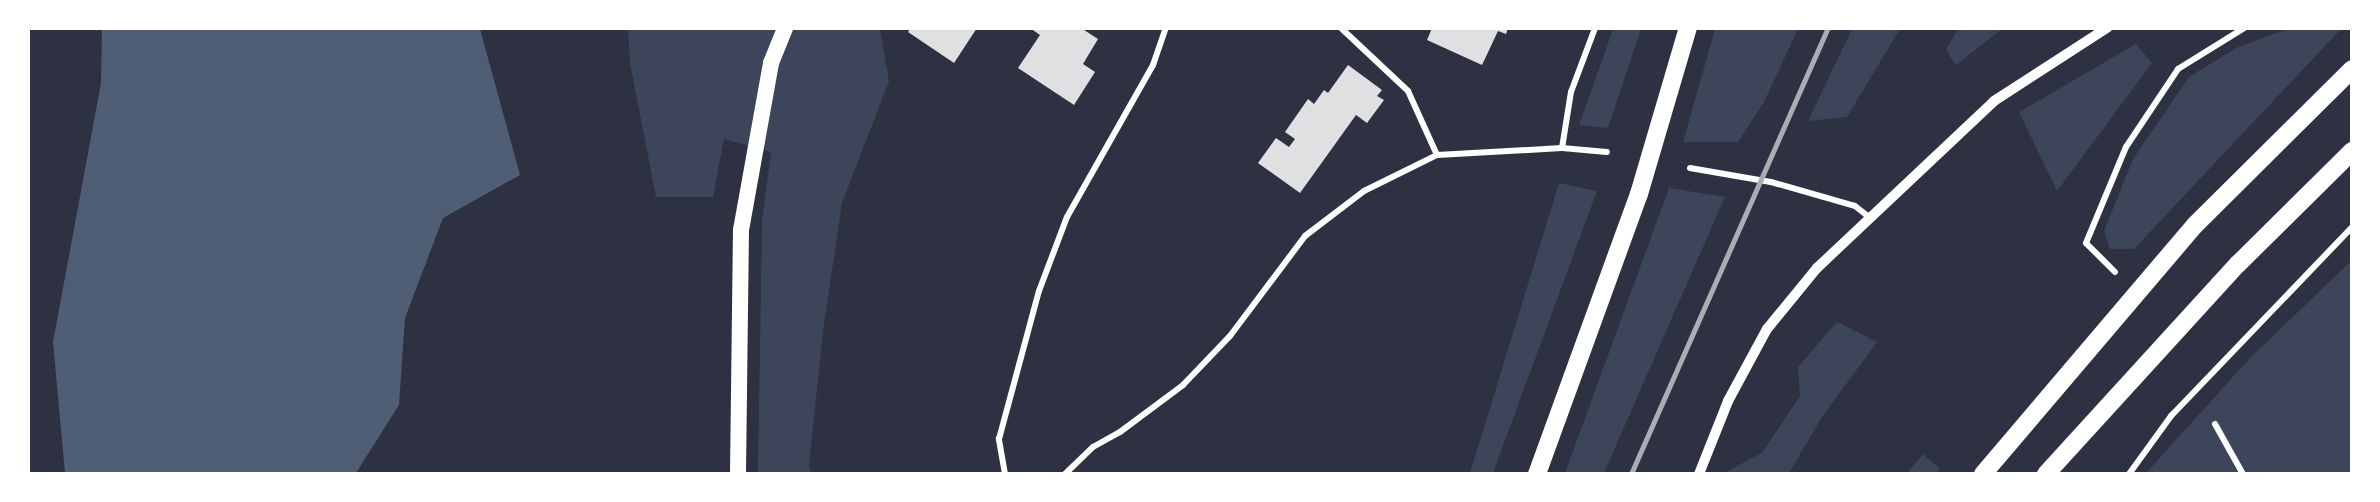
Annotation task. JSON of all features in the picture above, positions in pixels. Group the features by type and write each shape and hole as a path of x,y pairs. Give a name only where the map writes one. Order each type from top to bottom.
{"highway":[{"path":"738,474 741,230 771,63 785,28"},
{"path":"1537,474 1639,194 1688,28"},
{"path":"1983,474 2196,225 2352,69"},
{"path":"2046,474 2238,264 2352,151"}],"street":[{"path":"1005,474 999,439 1039,291 1067,217 1153,65 1166,28"},
{"path":"1341,28 1408,91 1437,155"},
{"path":"1562,148 1571,92 1595,28"},
{"path":"1699,474 1728,401 1767,329 1817,268 1994,100 2107,28"},
{"path":"2115,272 2085,243 2126,147 2178,69 2244,28"},
{"path":"1065,474 1093,447 1120,432 1183,385 1230,336 1305,236 1364,191 1437,155 1562,148 1607,152"},
{"path":"1690,168 1771,182 1855,206 1869,217"},
{"path":"2129,474 2171,416 2352,227"},
{"path":"2214,424 2243,474"}],"shaded area":[{"path":"102,29 480,29 520,175 443,218 405,318 399,405 356,473 65,473 53,342 101,83"},
{"path":"628,29 880,29 889,81 842,203 823,332 809,465 811,473 758,473 762,221 771,152 724,139 713,197 656,197 630,63"},
{"path":"1613,29 1641,29 1608,128 1579,125"},
{"path":"1715,29 1798,29 1764,102 1738,142 1683,142"},
{"path":"1852,29 1900,29 1847,117 1808,121"},
{"path":"1958,29 2002,29 1956,65 1946,50"},
{"path":"2287,29 2341,29 2134,249 2110,249 2104,231 2133,159 2189,77 2236,48"},
{"path":"2136,44 2152,63 2057,191 2019,112"},
{"path":"1559,183 1597,191 1493,473 1470,473"},
{"path":"1669,188 1725,197 1604,473 1565,473"},
{"path":"2351,261 2351,473 2145,474 2250,358"},
{"path":"1837,322 1877,342 1822,417 1789,473 1724,473 1762,453 1800,396 1798,367"},
{"path":"1923,454 1940,469 1937,473 1907,473"}],"building":[{"path":"911,28 977,28 954,63 908,32"},
{"path":"1030,28 1081,28 1098,39 1083,64 1095,72 1074,105 1018,68 1040,35"},
{"path":"1432,28 1508,28 1506,34 1498,31 1482,65 1427,40"},
{"path":"1348,65 1382,90 1377,96 1384,100 1367,123 1356,115 1300,193 1258,163 1276,138 1289,147 1295,139 1285,132 1308,99 1314,104 1324,90 1328,93"}],"railway":[{"path":"1631,474 1828,28"}]}
